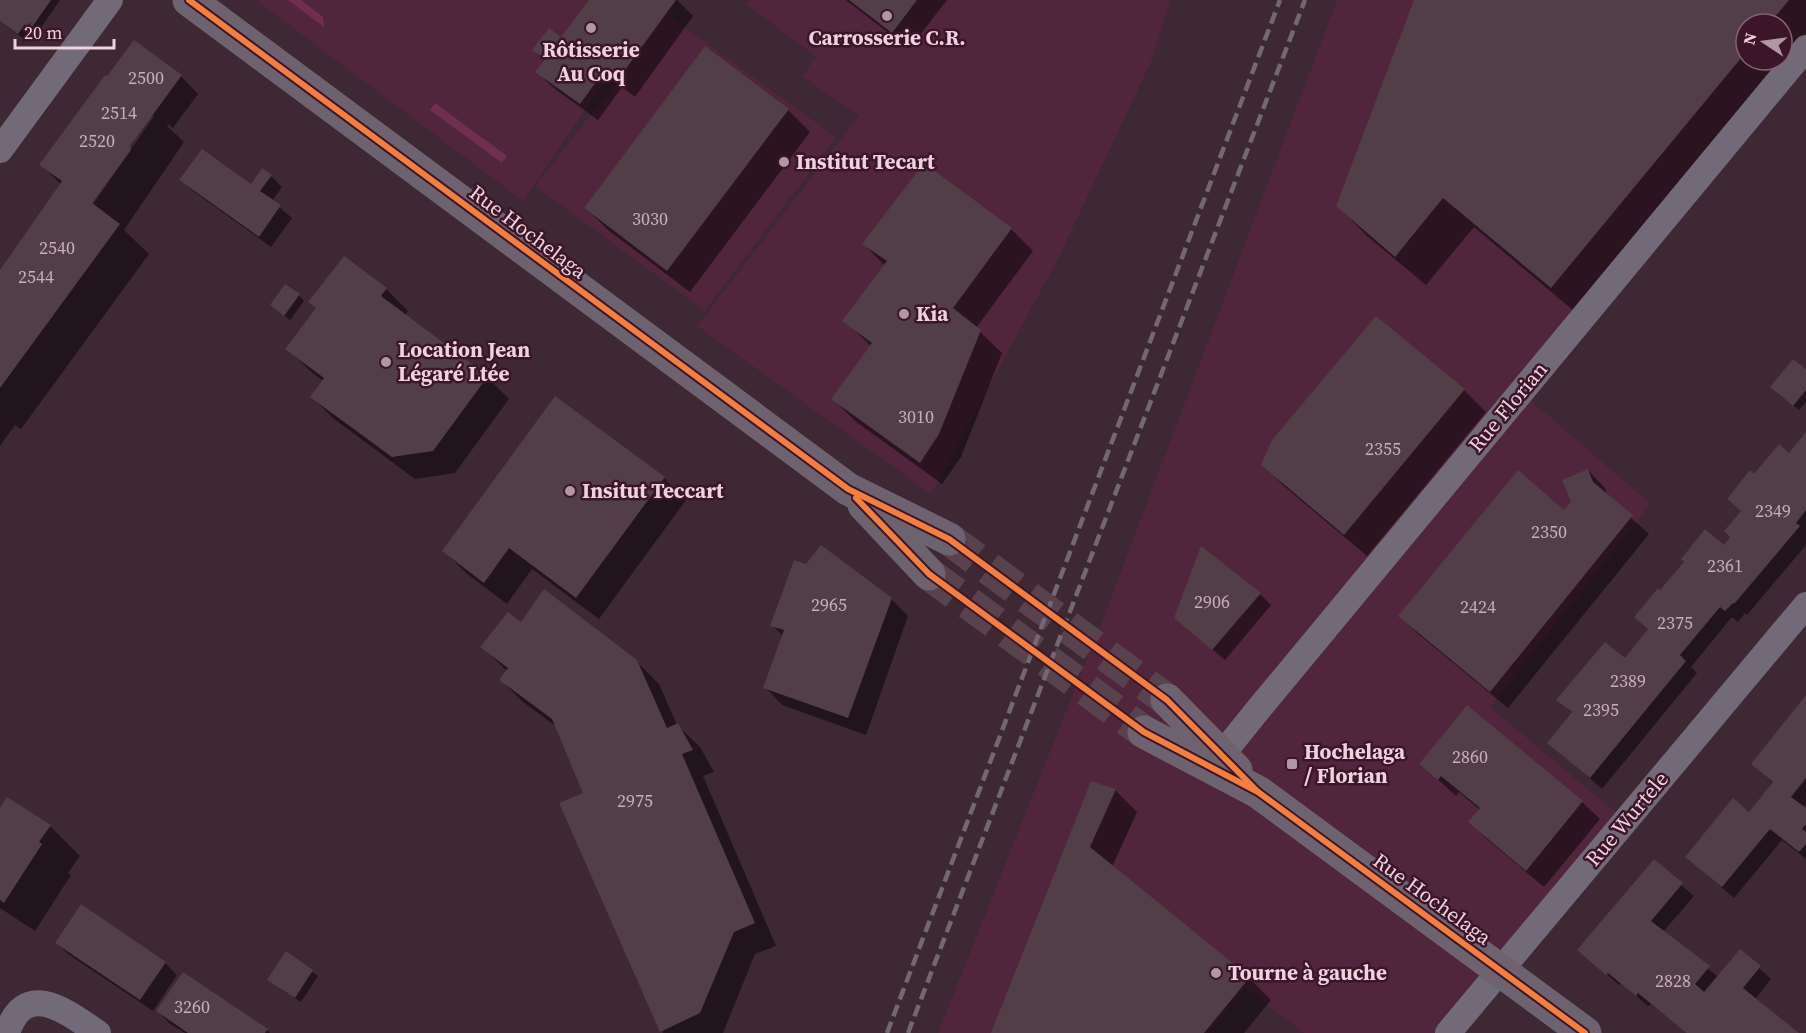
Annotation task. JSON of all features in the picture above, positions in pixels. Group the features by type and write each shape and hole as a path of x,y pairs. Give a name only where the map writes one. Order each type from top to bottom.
{"street":[{"path":"0,150 110,0"},
{"name":"Rue Hochelaga","path":"189,0 848,489 929,574"},
{"name":"Rue Florian","path":"1217,761 1806,48"},
{"name":"Rue Hochelaga","path":"848,489 948,539"},
{"name":"Rue Wurtele","path":"1448,1033 1806,605"},
{"name":"Rue Hochelaga","path":"1167,700 1217,761 1585,1033"},
{"name":"Rue Hochelaga","path":"1144,732 1217,761"},
{"path":"7,1033 12,1019 22,1008 34,1002 51,1005 66,1012 98,1033"}],"shaded area":[{"path":"256,0 663,0 523,201"},
{"path":"288,0 301,0 323,17 324,27"},
{"path":"749,0 1171,0 1151,62 1058,259 931,494 697,326 859,116 802,76 816,57 746,4"},
{"path":"1337,0 1806,0 1806,44 1794,59 1794,12 1734,12 1734,72 1784,72 1529,399 1651,504 1490,707 1626,821 1436,1033 1304,1033 1245,988 1208,1033 938,1033 1106,611"},
{"name":"Institut Tecart","path":"666,14 836,137 705,311 535,186","holes":["705,46 789,109 667,271 584,208"]},
{"path":"435,103 507,156 502,163 430,110"}],"building":[{"path":"0,0 51,0 28,33 25,24 18,34 0,21"},
{"path":"589,0 676,0 617,81 604,71 580,104 535,72 545,59 532,50 549,28 561,37"},
{"name":"Carrosserie C.R.","path":"849,0 917,0 892,33"},
{"path":"1414,0 1789,0 1779,12 1734,12 1734,67 1551,288 1443,198 1395,257 1336,206"},
{"path":"134,40 182,75 92,203 120,224 0,388 0,270 62,181 39,165 105,75 107,76"},
{"path":"705,46 789,109 667,271 584,208"},
{"path":"202,149 251,184 262,168 272,175 260,191 281,205 259,237 179,180"},
{"name":"Kia","path":"924,163 1012,228 953,308 981,330 939,434 920,463 831,399 872,343 842,321 887,261 862,244"},
{"name":"Location Jean Légaré Ltée","path":"344,256 387,288 381,296 488,376 433,451 392,457 310,397 324,378 285,349 316,308 308,302"},
{"path":"285,284 300,294 284,316 270,305"},
{"path":"1376,316 1465,389 1344,535 1261,465 1272,440"},
{"path":"1793,359 1806,369 1806,390 1793,406 1770,387"},
{"name":"Insitut Teccart","path":"555,396 665,477 576,598 509,548 484,583 442,551"},
{"path":"1806,432 1806,510 1796,523 1800,526 1734,604 1725,611 1720,607 1680,655 1686,661 1590,778 1547,743 1572,712 1556,700 1605,642 1625,658 1648,629 1634,617 1684,562 1681,559 1705,529 1724,545 1730,537 1724,531 1741,511 1727,499 1750,470 1754,474 1779,444 1789,453"},
{"path":"1588,469 1593,482 1633,515 1490,692 1398,616 1518,470 1564,510 1571,502 1562,480"},
{"path":"821,545 892,598 848,718 763,688 784,630 770,626 794,560 806,564"},
{"path":"1201,546 1261,593 1212,650 1174,618"},
{"path":"544,589 637,660 667,728 678,723 693,750 682,754 755,923 734,932 700,1013 660,1032 559,803 583,793 552,719 499,680 508,668 480,647 508,612 521,622"},
{"path":"1806,695 1806,778 1791,797 1806,808 1806,824 1802,829 1806,832 1806,844 1799,852 1770,829 1722,887 1685,857 1733,798 1749,812 1773,782 1751,764"},
{"path":"1467,705 1583,801 1526,871 1468,822 1480,808 1441,776 1438,780 1419,764"},
{"path":"1091,781 1116,789 1090,847 1250,977 1204,1033 991,1033"},
{"path":"7,797 51,825 39,842 42,844 4,903 0,900 0,808"},
{"path":"1654,859 1683,883 1651,921 1710,966 1695,984 1704,992 1740,949 1761,966 1743,988 1799,1033 1686,1033 1638,993 1636,996 1608,973 1606,975 1577,950"},
{"path":"81,904 166,962 140,1000 55,943"},
{"path":"286,951 313,970 295,998 267,980"},
{"path":"183,972 268,1029 265,1033 188,1033 156,1011"}],"tunnel":[{"path":"949,539 1167,700"},
{"path":"929,574 1144,732"}],"railway":[{"path":"887,1033 1280,0"},
{"path":"908,1033 1305,0"}],"cycle path":[{"path":"189,0 848,489 949,539 1167,700 1258,792"},
{"path":"856,498 929,574 1144,732 1258,792 1585,1033"}],"place":[{"name":"Carrosserie C.R.","path":"887,16"},
{"name":"Rôtisserie Au Coq","path":"591,28"},
{"name":"Institut Tecart","path":"784,162"},
{"name":"Kia","path":"904,314"},
{"name":"Location Jean Légaré Ltée","path":"386,362"},
{"name":"Insitut Teccart","path":"570,491"},
{"name":"Hochelaga / Florian","path":"1292,764"},
{"name":"Tourne à gauche","path":"1216,973"}]}
